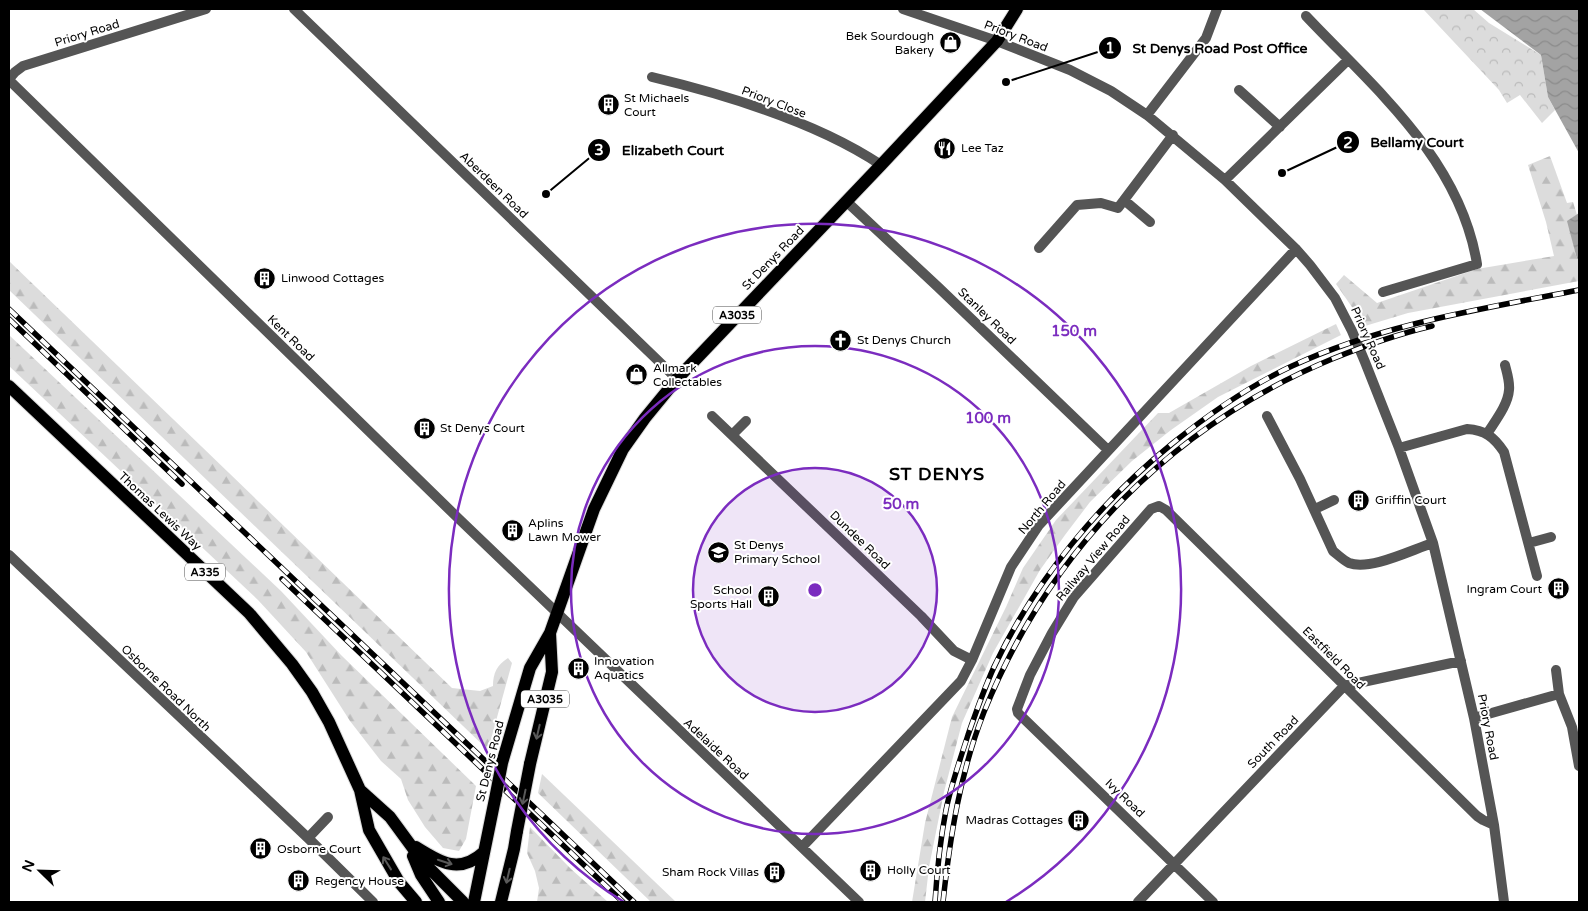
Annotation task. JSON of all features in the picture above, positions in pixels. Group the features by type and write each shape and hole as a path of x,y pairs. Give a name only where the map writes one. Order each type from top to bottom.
{"main road":[{"name":"St Denys Road","path":"474,902 502,763 530,668 550,633 594,509 623,449 676,379 847,202 997,41 1017,9"},
{"name":"Thomas Lewis Way","path":"9,386 242,607 272,640 312,692 329,722 360,790 369,830 399,882 416,902"},
{"name":"St Denys Road","path":"502,902 530,764 552,672 550,633"},
{"name":"Thomas Lewis Way","path":"360,790 390,817 436,876 463,902"},
{"path":"408,842 432,857 450,865 469,862 484,852"},
{"path":"408,842 421,875 439,902"}],"street":[{"name":"Priory Road","path":"9,80 23,66 206,9"},
{"name":"Aberdeen Road","path":"294,9 676,379"},
{"name":"Priory Road","path":"903,9 997,41 1070,70 1147,115 1225,180 1296,249 1324,283 1344,313 1365,362 1399,448 1433,543 1474,718 1494,825 1504,902"},
{"path":"1147,115 1206,38 1217,9"},
{"path":"1306,16 1408,123 1442,170 1464,214 1474,248 1477,264 1382,292"},
{"path":"1225,180 1348,60"},
{"name":"Priory Close","path":"652,77 760,108 819,132 868,156 881,165"},
{"name":"Kent Road","path":"9,80 557,613"},
{"path":"1239,90 1280,126"},
{"path":"1039,248 1077,205 1101,203 1118,208 1173,135"},
{"path":"1124,200 1150,222"},
{"name":"Stanley Road","path":"847,202 945,293 1108,450"},
{"name":"North Road","path":"802,847 961,681 972,660 1011,567 1040,525 1296,249"},
{"path":"1487,434 1507,400 1509,381 1505,365"},
{"name":"Dundee Road","path":"712,416 921,616 954,650 972,660"},
{"path":"1267,416 1315,509 1334,551 1341,558 1350,563 1373,564 1433,543"},
{"path":"732,435 746,422"},
{"path":"1399,448 1467,429 1487,434 1496,441 1504,452 1537,576"},
{"path":"1315,509 1334,500"},
{"name":"Eastfield Road","path":"1158,506 1166,510 1477,816 1494,825"},
{"name":"Railway View Road","path":"1018,713 1018,704 1030,675 1074,597 1150,509 1158,506"},
{"path":"1529,543 1551,537"},
{"name":"Osborne Road North","path":"9,555 373,902"},
{"name":"Adelaide Road","path":"557,613 859,902"},
{"path":"1344,686 1461,661"},
{"path":"1556,670 1559,694 1572,727 1579,766"},
{"name":"South Road","path":"1138,902 1344,686"},
{"path":"1474,718 1559,694"},
{"name":"Ivy Road","path":"1018,713 1213,902"},
{"path":"308,838 328,817"}],"green space":[{"path":"1423,9 1473,9 1489,23 1541,55 1548,97 1555,110 1542,123 1520,95 1507,103 1499,90"},
{"path":"1550,156 1567,203 1573,202 1577,215 1568,221 1577,259 1579,258 1579,281 1408,313 1365,326 1336,284 1344,275 1377,303 1477,269 1554,256 1546,222 1528,165"},
{"path":"9,261 452,688 480,691 493,686 496,670 508,658 512,663 488,750 9,290"},
{"path":"1336,324 1341,335 1218,397 1171,430 1132,461 1090,502 1065,535 1040,570 993,653 962,723 944,792 929,867 925,902 912,902 925,823 952,717 1023,568 1056,520 1158,413 1169,413 1251,366"},
{"path":"9,335 281,591 341,655 476,786 466,839 459,851 443,848 425,827 408,800 401,779 381,761 350,721 306,652 258,600 9,366"},
{"path":"542,774 676,902 651,902 538,793"},
{"path":"530,827 571,869 608,902 537,902 539,888 535,871 527,853"}],"water":[{"path":"1480,9 1579,9 1579,153 1548,97 1541,55"},
{"path":"1579,213 1579,258 1577,259 1567,221"}],"railway":[{"path":"935,902 940,845 948,801 968,735 994,667 1010,635 1049,574 1095,517 1146,466 1173,443 1230,401 1276,374 1326,351 1433,319 1579,290"},
{"path":"9,309 634,902"},
{"path":"9,319 182,484"},
{"path":"943,902 949,853 962,782 984,712 1011,653 1043,598 1080,547 1122,500 1168,458 1219,420 1273,387 1332,359 1356,349 1432,326"},
{"path":"282,579 623,902"}],"place":[{"name":"Bek Sourdough Bakery","path":"950,43"},
{"name":"St Denys Road Post Office","path":"1006,82"},
{"name":"St Michaels Court","path":"608,105"},
{"name":"Lee Taz","path":"945,148"},
{"name":"Bellamy Court","path":"1282,173"},
{"name":"Elizabeth Court","path":"546,194"},
{"name":"Linwood Cottages","path":"265,278"},
{"name":"St Denys Church","path":"841,340"},
{"name":"Allmark Collectables","path":"637,375"},
{"name":"St Denys Court","path":"424,428"},
{"name":"Griffin Court","path":"1359,500"},
{"name":"Aplins Lawn Mower","path":"512,530"},
{"name":"St Denys Primary School","path":"718,552"},
{"name":"Ingram Court","path":"1558,589"},
{"name":"School Sports Hall","path":"768,597"},
{"name":"Innovation Aquatics","path":"578,668"},
{"name":"Madras Cottages","path":"1079,820"},
{"name":"Osborne Court","path":"261,849"},
{"name":"Holly Court","path":"871,870"},
{"name":"Sham Rock Villas","path":"775,872"},
{"name":"Regency House","path":"299,881"}],"district":[{"name":"ST DENYS","path":"937,474"}]}
